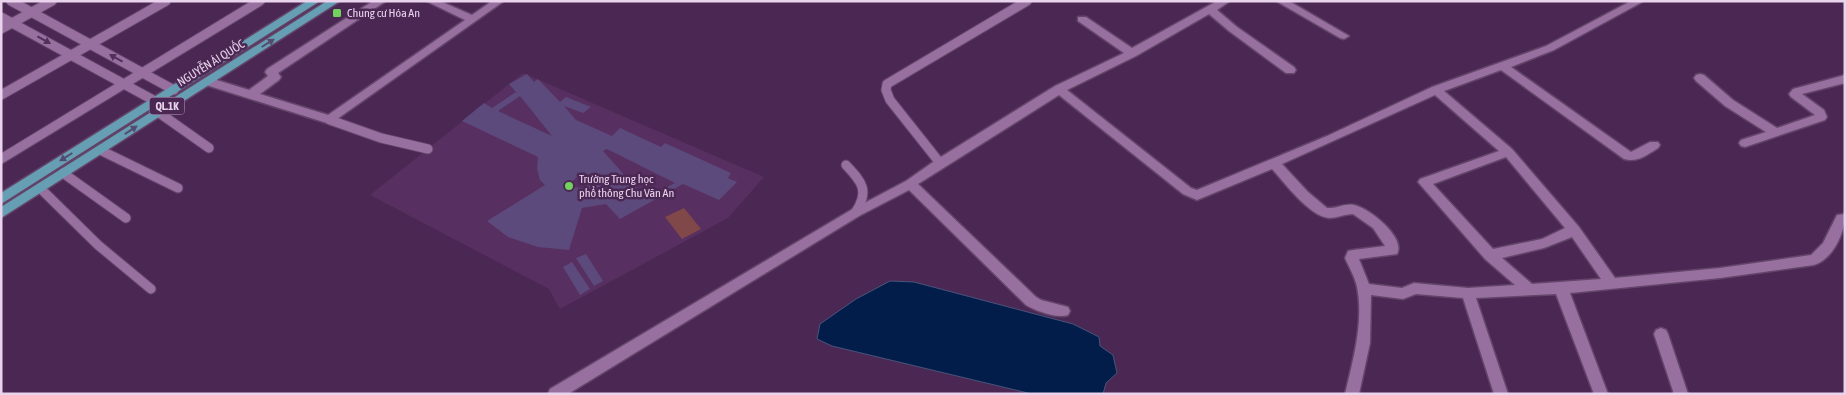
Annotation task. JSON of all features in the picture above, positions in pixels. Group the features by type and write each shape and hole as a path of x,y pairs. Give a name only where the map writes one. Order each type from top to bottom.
{"main road":[{"name":"NGUYỄN ÁI QUỐC","path":"1,198 157,107 207,81 335,1"},
{"name":"NGUYỄN ÁI QUỐC","path":"1,213 100,150 157,107 174,90 312,2"}],"street":[{"path":"250,95 275,77 271,72 381,1"},
{"path":"431,1 473,20"},
{"path":"207,81 330,120 499,1"},
{"path":"555,394 855,213 910,184 940,163 1059,89 1132,53 1225,1"},
{"path":"1281,1 1344,36"},
{"path":"1059,89 1191,193 1197,195 1331,139 1436,90 1574,37 1638,1"},
{"path":"1210,9 1233,29 1290,70"},
{"path":"1082,19 1132,53"},
{"path":"1501,65 1628,156 1633,157 1654,145"},
{"path":"1700,78 1729,103 1775,132"},
{"path":"1744,143 1821,116 1820,113 1798,98 1795,94 1796,92 1845,78"},
{"path":"1436,90 1508,152 1574,230 1611,283"},
{"path":"1508,152 1424,182 1490,255 1530,290"},
{"path":"1273,162 1322,211 1334,213 1350,209 1357,210 1382,231 1392,245 1392,250 1353,256 1352,258 1364,289 1364,322 1359,368 1352,394"},
{"path":"910,184 1031,301 1037,305 1063,311"},
{"path":"1364,289 1403,294 1414,288 1468,293 1530,290 1720,273 1814,260 1823,255 1831,244 1841,218"},
{"path":"1490,255 1544,243 1574,230"},
{"path":"1560,288 1600,394"},
{"path":"1468,293 1501,394"},
{"path":"1661,334 1681,394"}],"lane":[{"path":"11,1 174,90"},
{"path":"1,28 52,1"},
{"path":"1,95 166,1"},
{"path":"1,159 260,1"},
{"path":"940,163 890,100 885,91 885,86 889,81 1027,1"},
{"path":"1,17 124,84 209,148"},
{"path":"330,120 381,138 428,149"},
{"path":"100,150 178,188"},
{"path":"846,165 857,178 866,195 865,201 855,213"},
{"path":"63,173 126,218"},
{"path":"40,188 98,245 151,289"}],"shaded area":[{"name":"Trường Trung học phổ thông Chu Văn An","path":"523,73 764,177 728,218 560,309 549,289 370,195"},
{"path":"684,208 701,229 682,239 665,217"}],"water":[{"path":"890,281 914,282 1073,324 1099,337 1100,346 1113,355 1117,373 1106,383 1103,394 1032,394 832,346 817,339 820,324 856,299"}],"building":[{"path":"527,74 534,82 538,79 560,102 566,97 591,107 583,113 564,106 576,120 612,136 620,128 661,147 665,143 731,173 728,178 737,182 719,200 683,184 620,219 606,204 582,208 569,250 538,247 508,237 487,221 545,185 540,180 537,169 538,157 462,121 484,103 492,108 516,92 509,84","holes":["520,96 552,136 498,111","607,149 675,183 645,198 603,151","577,177 587,189 567,186"]},
{"path":"586,254 603,281 594,286 576,258"},
{"path":"572,262 590,289 580,295 563,267"}],"place":[{"name":"Chung cư Hóa An","path":"337,13"},
{"name":"Trường Trung học phổ thông Chu Văn An","path":"569,186"}]}
